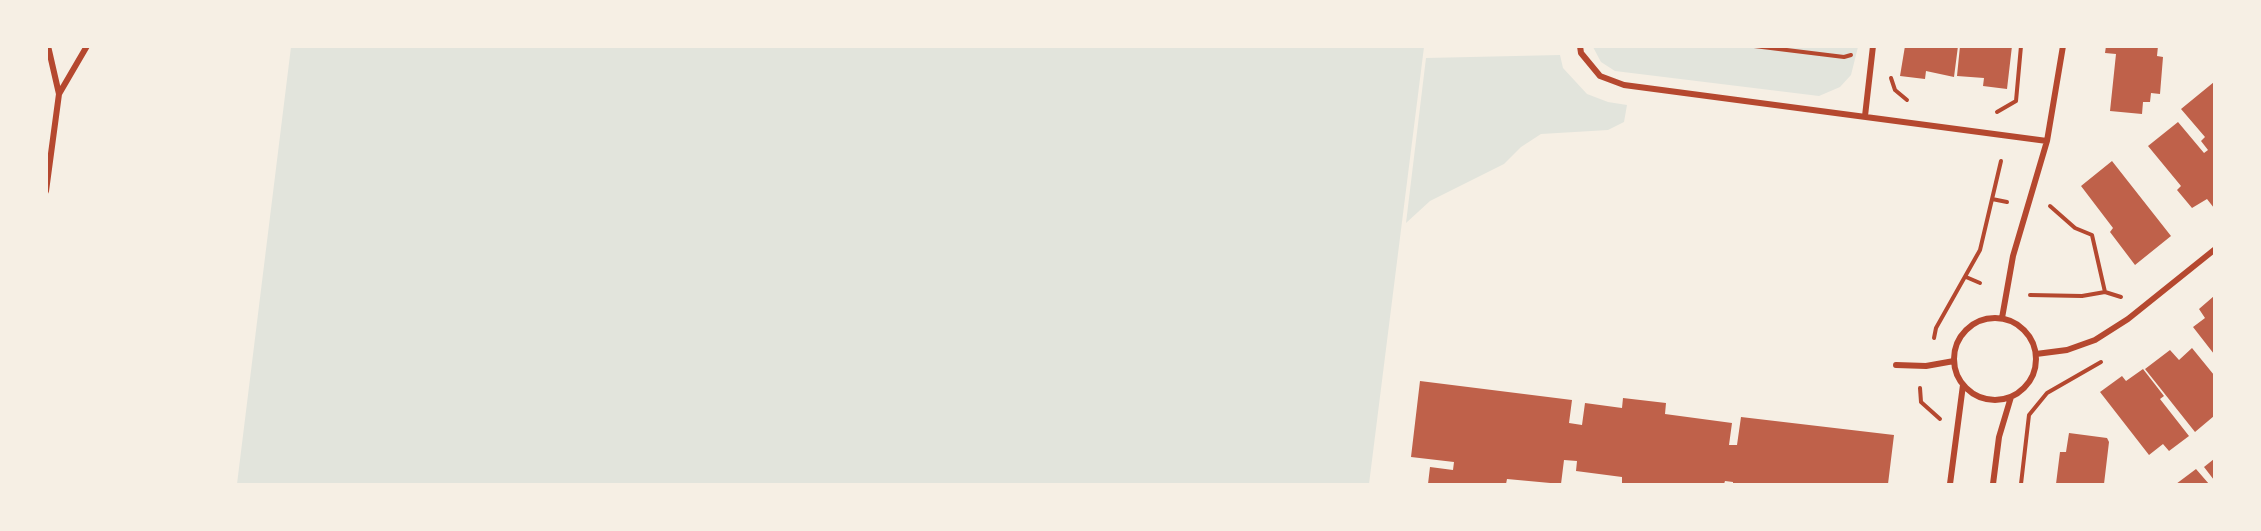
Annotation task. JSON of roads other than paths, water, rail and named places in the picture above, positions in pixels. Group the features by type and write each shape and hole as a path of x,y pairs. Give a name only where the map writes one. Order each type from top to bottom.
{"street":[{"path":"46,191 59,94 48,46"},
{"path":"59,94 87,46"},
{"path":"1580,46 1581,53 1600,76 1624,85 2047,141"},
{"path":"1864,116 1873,46"},
{"path":"2002,318 2013,256 2047,141 2063,46"},
{"path":"2036,354 2067,350 2095,340 2128,319 2214,250"},
{"path":"1950,484 1963,385 1954,361 1955,348 1968,328 1990,318 2002,318 2014,322 2025,331 2032,341 2036,354 2036,368 2031,380 2022,390 2011,397 1985,399 1963,385"},
{"path":"1896,365 1926,366 1954,361"},
{"path":"1993,484 1999,437 2011,397"}]}
